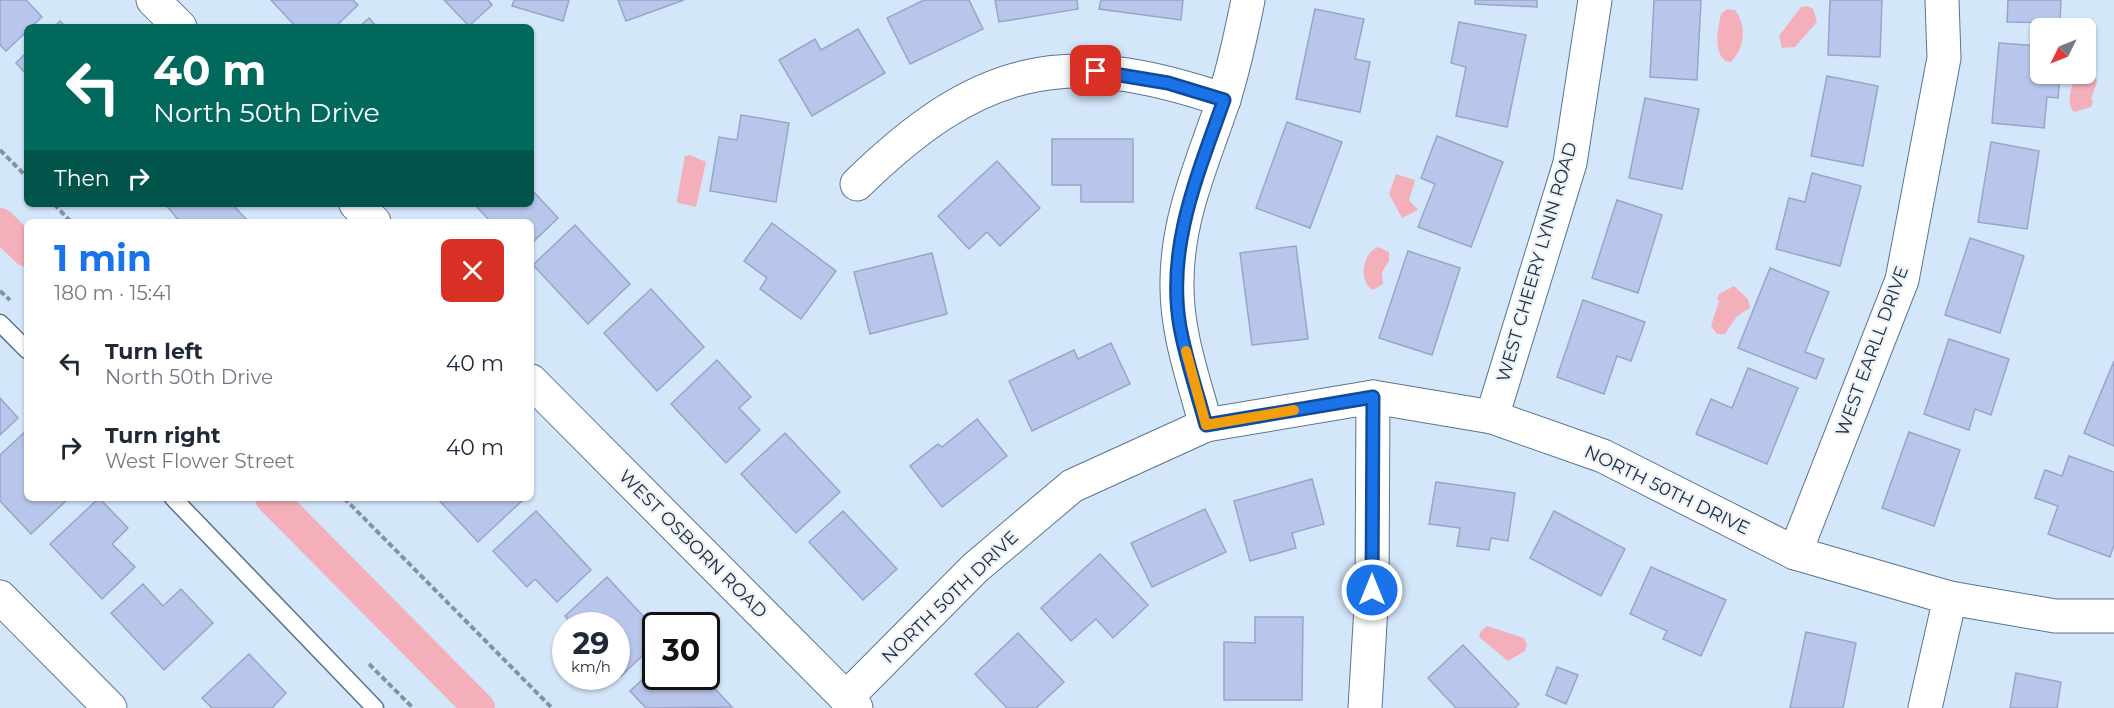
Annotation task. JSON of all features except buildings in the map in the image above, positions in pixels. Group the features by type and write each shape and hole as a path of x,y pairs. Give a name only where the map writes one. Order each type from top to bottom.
{"street":[{"path":"153,0 177,24"},
{"path":"1206,425 1180,326 1176,284 1178,251 1185,212 1224,100 1239,47 1248,0"},
{"name":"WEST CHEERY LYNN ROAD","path":"1492,417 1570,163 1595,0"},
{"name":"WEST EARLL DRIVE","path":"1795,553 1902,280 1944,58 1942,0"},
{"path":"857,184 916,130 948,108 992,86 1039,74 1078,70 1133,75 1185,87 1224,100"},
{"path":"359,207 371,219"},
{"name":"WEST OSBORN ROAD","path":"534,384 851,703"},
{"path":"1365,708 1372,590 1373,397"},
{"name":"NORTH 50TH DRIVE","path":"851,703 975,568 1072,486 1206,425 1373,397 1492,417 1603,456 1795,553 1950,598 2055,616 2114,616"},
{"path":"0,597 110,708"},
{"path":"1925,708 1950,598"}],"lane":[{"path":"0,323 24,347"},
{"path":"176,501 375,708"}],"path":[{"path":"0,150 24,174"},
{"path":"57,207 68,219"},
{"path":"347,501 552,708"}],"shaded area":[{"path":"1807,6 1813,9 1817,22 1795,47 1782,48 1779,36 1801,7"},
{"path":"1727,9 1735,10 1743,29 1742,43 1731,62 1725,61 1721,56 1718,45 1721,14"},
{"path":"2096,79 2097,82 2091,99 2093,102 2091,107 2074,112 2070,104 2073,84 2096,84"},
{"path":"690,155 706,162 696,207 678,203 677,200 685,156"},
{"path":"1396,174 1415,180 1409,200 1418,210 1402,218 1389,194"},
{"path":"1378,247 1389,252 1389,261 1382,272 1383,284 1373,290 1365,281 1364,268 1368,255"},
{"path":"1734,286 1748,299 1750,308 1737,316 1725,334 1717,334 1711,326 1719,301 1717,299 1719,294"},
{"path":"1487,626 1524,638 1527,644 1525,651 1508,661 1479,637 1481,631"}],"waterway":[{"path":"0,224 24,248"},
{"path":"274,501 479,708"}],"slow traffic":[{"path":"1186,351 1206,425 1294,410"}],"route":[{"path":"1096,71 1133,75 1185,87 1224,100 1185,212 1178,251 1176,284 1180,326 1206,425 1373,397 1372,590"}]}
